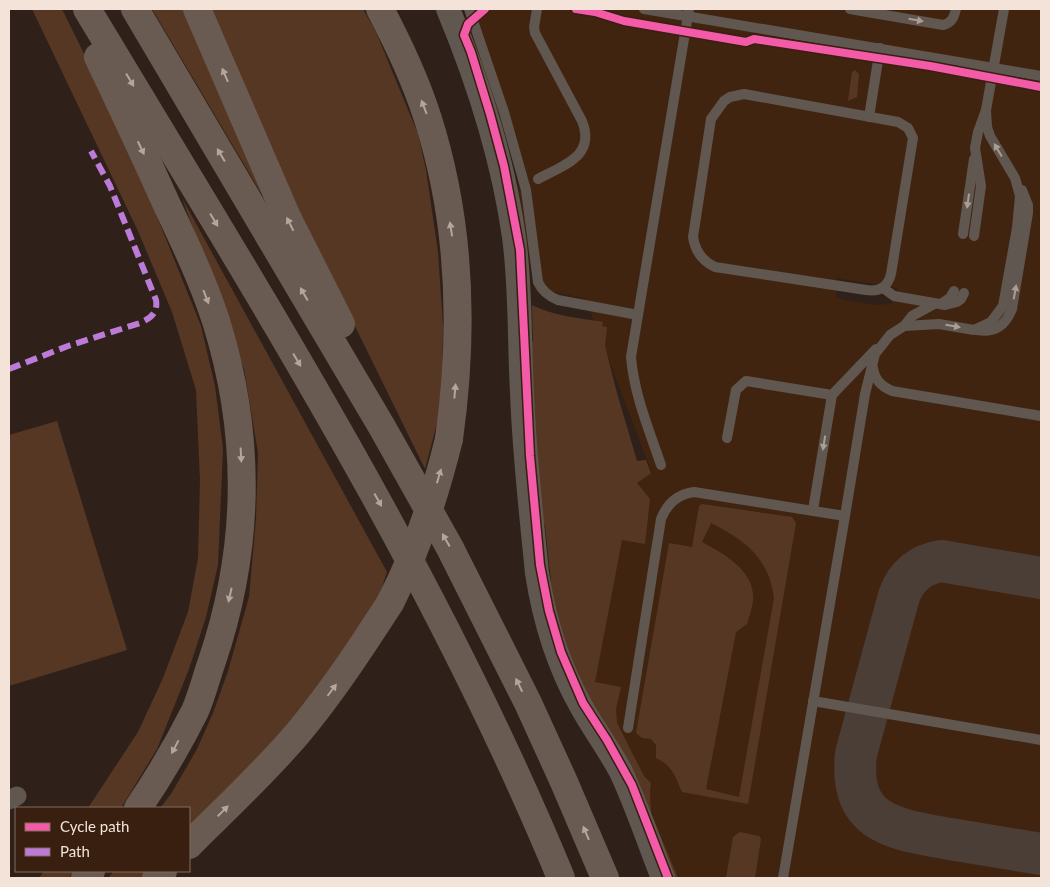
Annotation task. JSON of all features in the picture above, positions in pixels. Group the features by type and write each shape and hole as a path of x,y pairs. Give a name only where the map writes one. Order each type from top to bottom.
{"highway":[{"path":"79,9 79,18 187,248 216,321 232,385 241,450 242,496 239,547 220,638 195,710 157,780 139,807"},
{"path":"87,9 374,492 463,660 504,745 561,878"},
{"path":"134,9 382,427 450,548 564,782 605,878"},
{"path":"197,9 287,217 363,365 382,427"},
{"path":"190,844 297,735 331,691 390,603 418,544 448,439 455,395 458,350 455,250 438,154 427,116 395,38 380,9"}],"street":[{"path":"448,9 469,62 490,127 514,237 519,289 524,420 540,593 556,650 565,672 580,705 620,771 633,799 663,878"}],"lane":[{"path":"469,9 504,112 526,190 540,287 551,297 558,300 638,315"},
{"path":"537,9 535,33 582,120 586,139 584,147 577,157 538,179"},
{"path":"644,9 688,13 1041,76"},
{"path":"850,9 943,24 947,24 953,19 956,9"},
{"path":"904,326 939,324 974,330 991,322 1004,306 1020,209 1020,196 1015,178 986,127 986,110 1004,9"},
{"path":"661,465 647,423 633,372 631,356 688,13"},
{"path":"869,116 880,48"},
{"path":"744,94 869,116 903,124 908,128 913,138 892,274 890,280 883,288 873,291 715,267 708,264 698,253 694,245 693,236 711,119 724,101 730,97 744,94"},
{"path":"963,234 978,132 986,110"},
{"path":"974,236 981,186 976,148"},
{"path":"883,288 894,296 937,304 957,302 961,299 959,292"},
{"path":"813,510 832,395 885,340 904,326 912,316 937,304"},
{"path":"783,878 865,394 875,354 885,340"},
{"path":"873,368 876,379 892,391 1041,416"},
{"path":"727,438 736,390 746,381 832,395"},
{"path":"628,728 661,519 670,503 683,494 694,492 844,516"},
{"path":"813,701 1041,740"}],"shaded area":[{"path":"32,9 62,9 125,137 201,326 215,386 223,449 218,565 206,617 189,669 157,749 122,807 89,807 138,732 163,678 188,612 198,558 200,481 196,390 172,312 138,231"},
{"path":"152,9 183,9 280,225"},
{"path":"209,9 363,9 376,32 418,134 426,170 438,252 443,326 442,404 425,469 329,273 263,144"},
{"path":"464,9 1041,9 1041,878 676,878 554,601 538,455 652,473 586,299 534,287 515,163","holes":["836,278 898,288 891,304 874,305 836,298"]},
{"path":"855,70 859,74 857,97 848,101 852,72"},
{"path":"182,198 387,572 379,597 294,721 190,831 190,807 161,807 171,794 197,749 213,713 228,671 249,597 256,519 258,453 244,369"},
{"path":"532,305 558,314 603,322 602,326 607,327 605,346 637,461 646,460 651,473 637,483 650,499 645,544 622,540 595,682 621,687 616,709 617,723 644,776 651,783 651,813 678,878 671,878 583,693 550,596 551,580 545,525 539,525 528,341 533,342"},
{"path":"57,421 127,650 9,686 9,435"},
{"path":"702,504 792,517 796,523 748,804 682,792 670,768 656,758 656,745 651,739 642,738 636,733 669,543 692,547 699,506","holes":["711,523 745,544 761,561 767,572 774,598 739,797 706,789 736,632 747,624 753,601 753,590 744,572 729,558 702,542"]},
{"path":"740,832 759,836 761,839 755,878 726,878 733,837"},
{"path":"43,872 73,872 69,878 39,878"},
{"path":"113,872 149,872 142,878 108,878"}],"taxiway":[{"path":"1041,578 941,561 921,568 910,577 899,596 856,754 855,778 860,796 868,809 879,819 894,826 930,835 1041,854"}],"marked path":[{"path":"9,369 68,346 140,323 155,312 156,300 110,186 91,151"}],"cycle path":[{"path":"485,9 468,24 464,35 490,114 504,166 520,250 530,456 540,565 549,611 561,652 583,703 607,740 632,785 668,878"},
{"path":"576,9 595,12 624,21 746,42 754,39 930,66 1041,87"}]}
